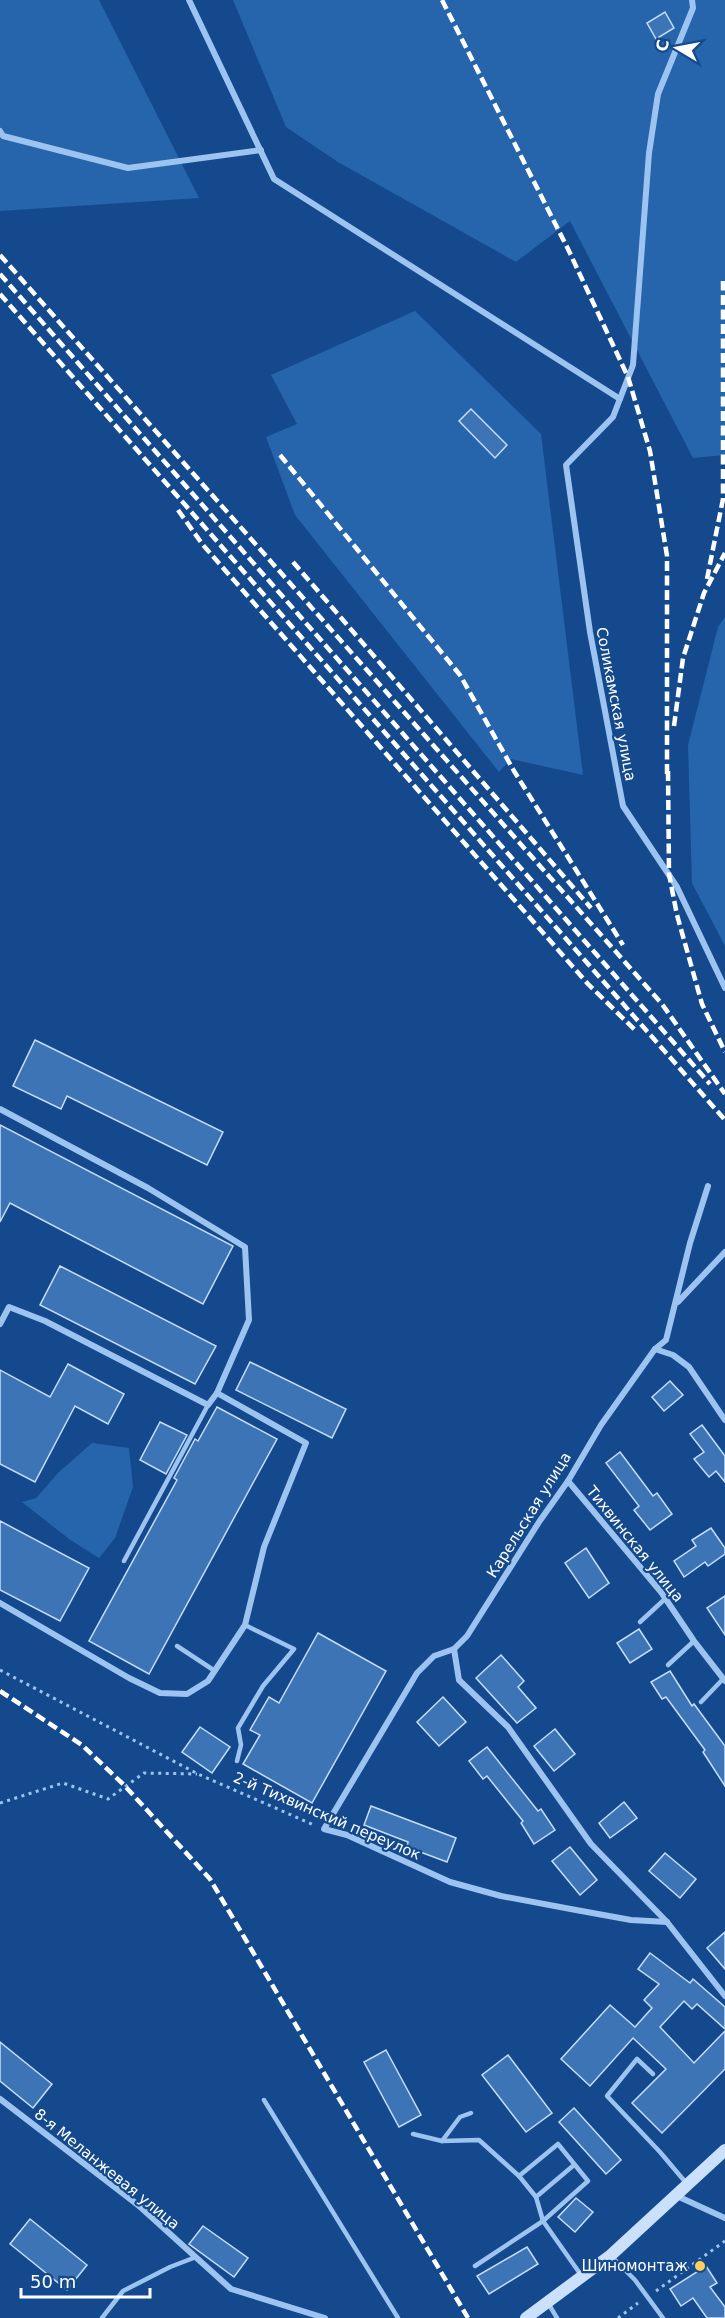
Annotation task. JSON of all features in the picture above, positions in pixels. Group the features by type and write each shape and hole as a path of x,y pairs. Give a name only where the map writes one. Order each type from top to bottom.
{"main road":[{"path":"526,2318 610,2255 725,2150"}],"street":[{"path":"189,0 274,179 620,399 633,365 649,153 658,94 693,9 692,0"},
{"path":"0,131 3,136 128,168 261,150"},
{"name":"Соликамская улица","path":"620,399 613,417 566,465 590,632 623,806 677,887 725,988"},
{"path":"0,1109 148,1188 245,1247 249,1320 217,1393 208,1405 45,1321 9,1307 0,1324"},
{"name":"Карельская улица","path":"324,1829 417,1673 434,1656 454,1649 467,1636 539,1522 568,1481 601,1425 655,1349 666,1340 690,1243 708,1186"},
{"path":"676,1304 725,1252"},
{"path":"655,1349 673,1356 689,1367 725,1420"},
{"path":"0,1603 160,1693 187,1694 208,1681 244,1625 264,1547 306,1443 217,1393"},
{"name":"Тихвинская улица","path":"568,1481 666,1598 694,1641 724,1680"},
{"path":"454,1649 459,1680 508,1728 591,1844 667,1922 725,1996"},
{"name":"2-й Тихвинский переулок","path":"324,1829 347,1835 450,1882 501,1896 631,1920 667,1922"},
{"name":"8-я Меланжевая улица","path":"0,2099 138,2205 231,2289 313,2317 325,2318"},
{"path":"676,2195 725,2218"}],"lane":[{"path":"124,1561 208,1405"},
{"path":"640,1622 666,1598"},
{"path":"237,1761 241,1745 238,1728 263,1686 294,1649 244,1625"},
{"path":"668,1665 694,1641"},
{"path":"177,1646 215,1671"},
{"path":"701,1702 724,1680"},
{"path":"653,2074 637,2059 607,2096 687,2184"},
{"path":"264,2100 398,2318"},
{"path":"442,2141 460,2117 471,2113"},
{"path":"413,2134 442,2141 479,2140 519,2176 536,2197 543,2221 583,2277"},
{"path":"475,2266 543,2221 588,2181 558,2144 519,2176"},
{"path":"536,2197 574,2165"},
{"path":"610,2255 663,2318"},
{"path":"102,2318 123,2291 170,2267 196,2257"},
{"path":"548,2303 557,2318"}],"path":[{"name":"2-й Тихвинский переулок","path":"0,1670 198,1774 324,1829"},
{"path":"0,1803 63,1784 108,1799 144,1773 198,1774"},
{"path":"618,2318 725,2241"}],"shaded area":[{"path":"0,0 99,0 199,198 0,211"},
{"path":"233,0 725,0 725,455 693,458 570,221 516,262 338,162 286,127"},
{"path":"415,311 541,434 583,775 511,759 499,772 295,515 266,437 297,424 271,375"},
{"path":"725,617 725,946 692,883 688,745 718,627"},
{"path":"92,1443 129,1448 133,1487 115,1538 99,1558 69,1539 22,1502 36,1498 59,1472"}],"building":[{"path":"665,12 674,28 656,39 647,23"},
{"path":"471,409 507,445 495,458 459,421"},
{"path":"35,1040 223,1132 207,1165 67,1096 61,1109 13,1086"},
{"path":"0,1125 233,1246 203,1304 10,1203 0,1222"},
{"path":"60,1266 216,1346 195,1384 40,1305"},
{"path":"250,1362 346,1409 332,1438 236,1390"},
{"path":"68,1364 124,1394 108,1424 75,1406 35,1482 0,1464 0,1370 50,1397"},
{"path":"670,1381 683,1395 664,1411 652,1397"},
{"path":"217,1407 277,1439 149,1674 89,1641 177,1480 174,1478 195,1439 198,1441"},
{"path":"160,1422 187,1435 166,1474 140,1460"},
{"path":"702,1425 725,1456 725,1482 716,1471 709,1477 694,1459 704,1452 690,1434"},
{"path":"620,1452 653,1496 657,1493 672,1514 650,1530 634,1510 639,1506 606,1463"},
{"path":"0,1521 89,1568 60,1621 0,1590"},
{"path":"711,1528 725,1548 725,1554 708,1566 705,1562 684,1577 674,1561 696,1546 692,1540"},
{"path":"586,1548 609,1583 589,1598 565,1563"},
{"path":"725,1596 725,1635 707,1608"},
{"path":"639,1629 652,1649 630,1663 617,1643"},
{"path":"318,1633 386,1671 312,1803 243,1764 260,1735 250,1730 269,1697 279,1703"},
{"path":"501,1655 524,1681 518,1687 536,1708 517,1723 476,1678"},
{"path":"670,1671 692,1706 694,1704 725,1746 725,1786 703,1752 705,1750 666,1697 662,1699 651,1682"},
{"path":"443,1697 466,1722 439,1746 417,1722"},
{"path":"200,1727 230,1747 212,1773 182,1752"},
{"path":"555,1729 575,1754 554,1771 534,1746"},
{"path":"487,1747 538,1811 541,1809 555,1830 534,1844 521,1823 523,1821 487,1776 483,1779 469,1761"},
{"path":"624,1802 637,1818 610,1838 599,1823"},
{"path":"371,1806 456,1838 447,1862 407,1847 408,1842 364,1825"},
{"path":"570,1847 597,1880 580,1895 552,1861"},
{"path":"665,1853 696,1879 680,1898 649,1871"},
{"path":"725,1932 725,1969 707,1948"},
{"path":"650,1953 690,1983 693,1979 725,2007 725,2029 697,2004 692,2009 684,2001 660,2027 694,2063 725,2031 725,2069 662,2133 632,2103 666,2069 633,2038 590,2086 561,2059 610,2005 635,2027 652,2008 644,2000 659,1984 638,1969"},
{"path":"0,2042 52,2084 33,2108 0,2081"},
{"path":"386,2050 421,2115 399,2127 364,2062"},
{"path":"508,2055 552,2113 526,2132 482,2075"},
{"path":"574,2108 621,2160 606,2174 559,2122"},
{"path":"576,2198 593,2212 575,2232 558,2217"},
{"path":"30,2219 87,2265 67,2290 10,2244"},
{"path":"203,2226 248,2258 234,2277 189,2244"},
{"path":"527,2247 538,2264 489,2294 477,2276"},
{"path":"706,2266 717,2283 710,2287 725,2307 725,2318 707,2318 693,2298 681,2306 670,2289"}],"railway":[{"path":"442,0 568,249 628,377 650,451 667,556 667,777"},
{"path":"0,255 662,1004 725,1094"},
{"path":"0,274 710,1084"},
{"path":"707,579 723,499 723,281"},
{"path":"0,294 725,1120"},
{"path":"280,455 460,675 514,771 623,945"},
{"path":"178,510 203,545 588,984 635,1030"},
{"path":"674,726 683,658 704,593 725,553"},
{"path":"293,562 591,908"},
{"path":"668,771 669,874 677,915 702,1004 725,1052"},
{"path":"0,1691 82,1745 124,1785 210,1879 468,2318"}],"place":[{"name":"Шиномонтаж","path":"700,2266"}]}
